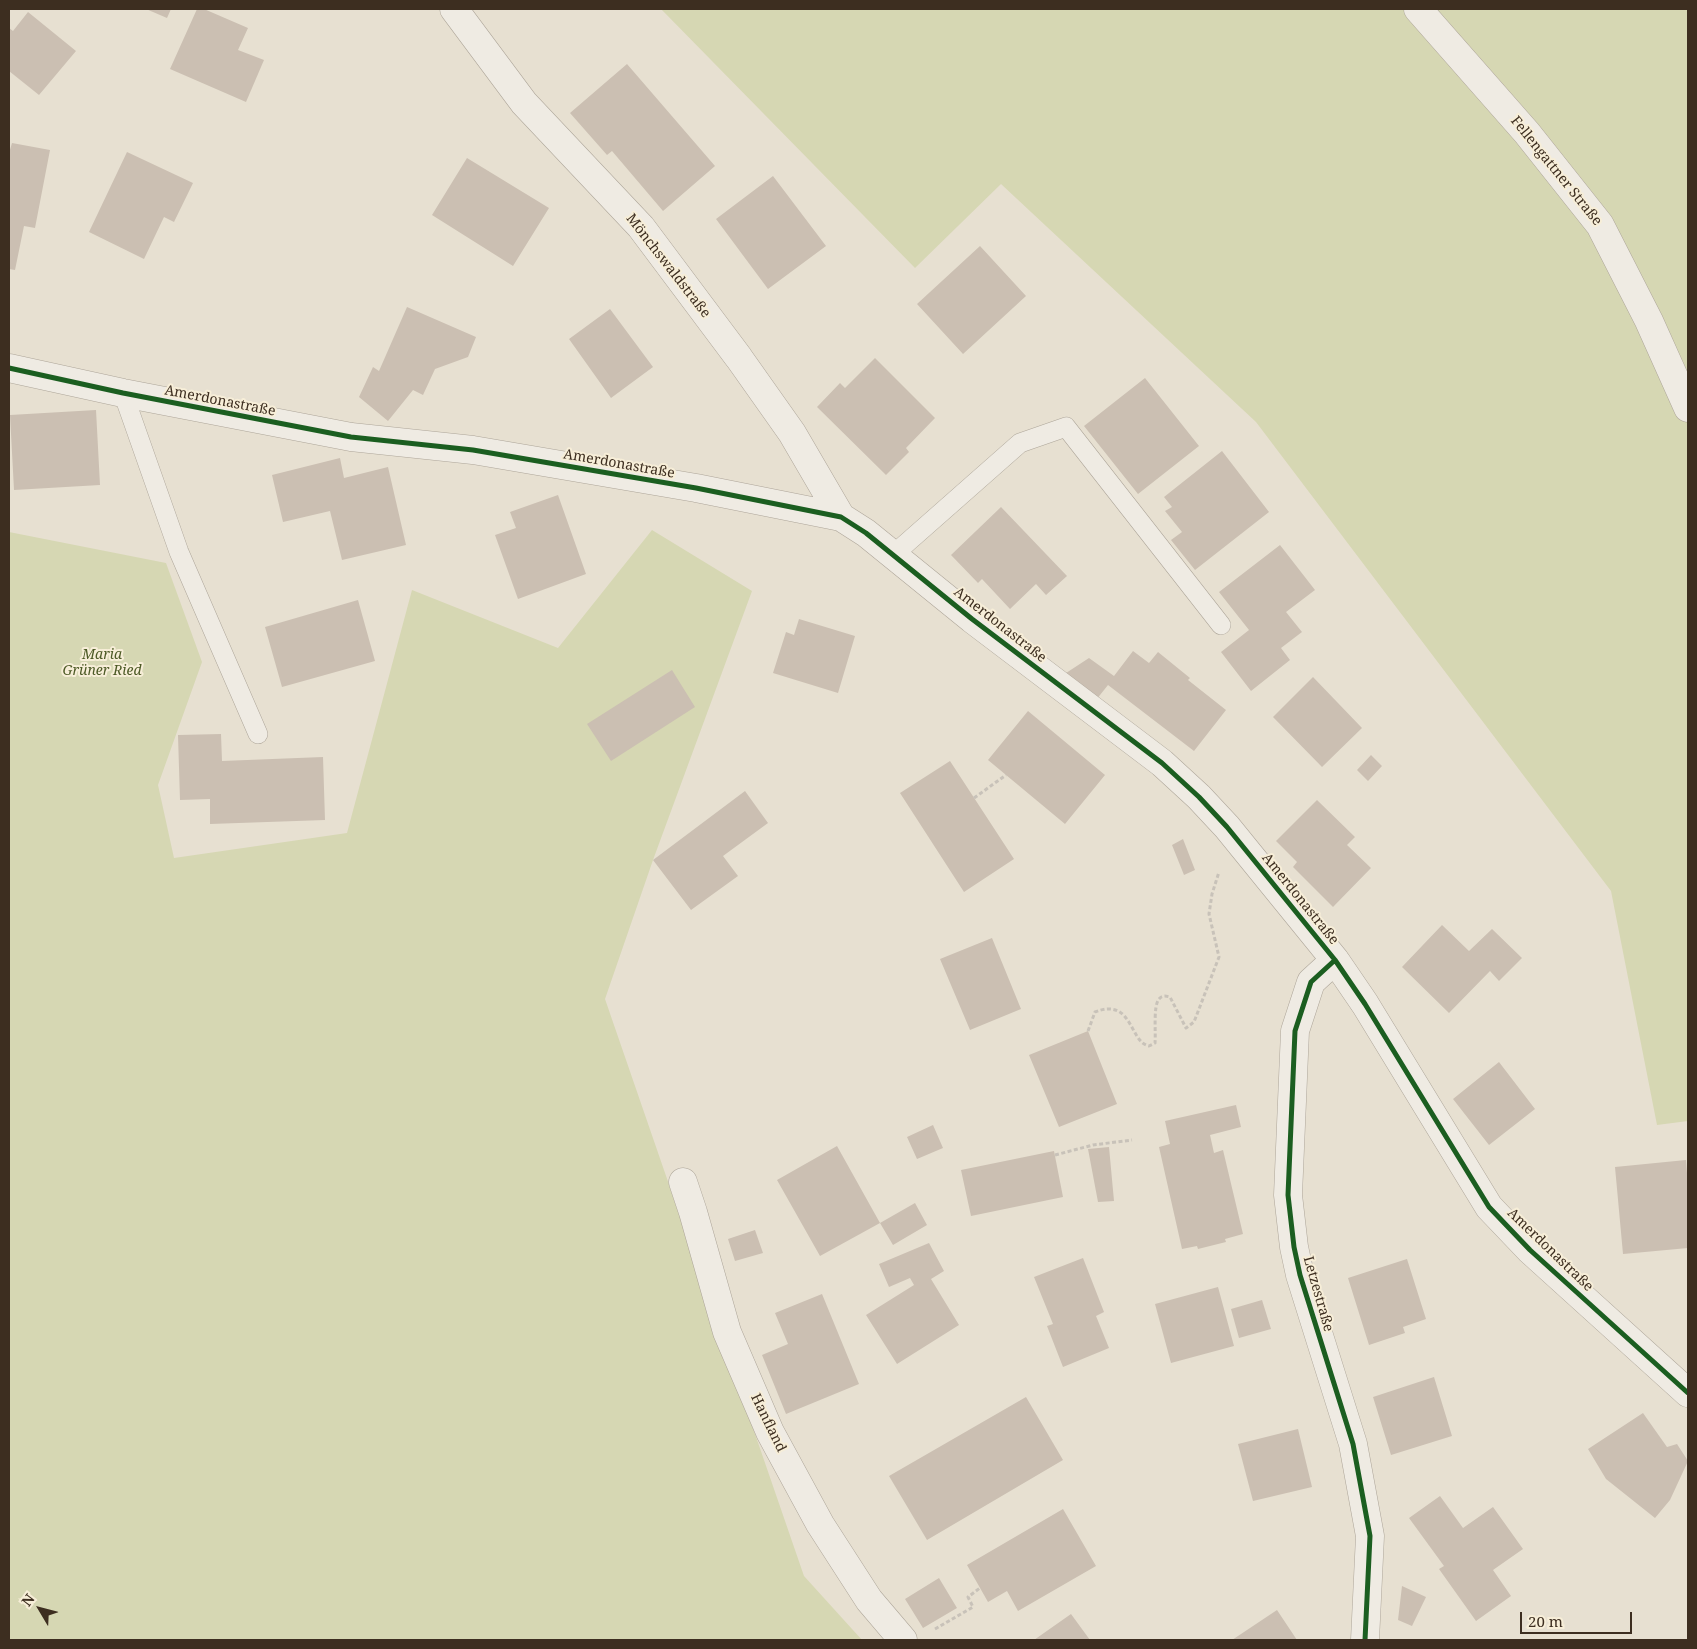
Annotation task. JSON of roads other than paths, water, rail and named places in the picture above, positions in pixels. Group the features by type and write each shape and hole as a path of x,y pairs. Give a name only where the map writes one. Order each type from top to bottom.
{"street":[{"name":"Mönchswaldstraße","path":"454,9 524,104 641,227 739,358 792,433 841,517"},
{"name":"Fellengattner Straße","path":"1418,9 1527,134 1600,225 1649,321 1688,408"},
{"name":"Amerdonastraße","path":"9,368 123,393 351,437 473,450 696,488 841,517 866,533 972,618 1162,764 1199,797 1228,827 1335,960 1365,1004 1489,1207 1530,1250 1688,1393"},
{"name":"Letzestraße","path":"1335,960 1311,982 1295,1032 1288,1195 1294,1248 1300,1275 1352,1444 1370,1536 1365,1640"},
{"name":"Hanfland","path":"683,1182 727,1332 770,1432 829,1538 869,1600 903,1640"}],"lane":[{"path":"123,393 179,552 258,734"},
{"path":"892,555 1020,443 1066,427 1221,625"}],"park label":[{"name":"Maria Grüner Ried","path":"102,664"}]}
